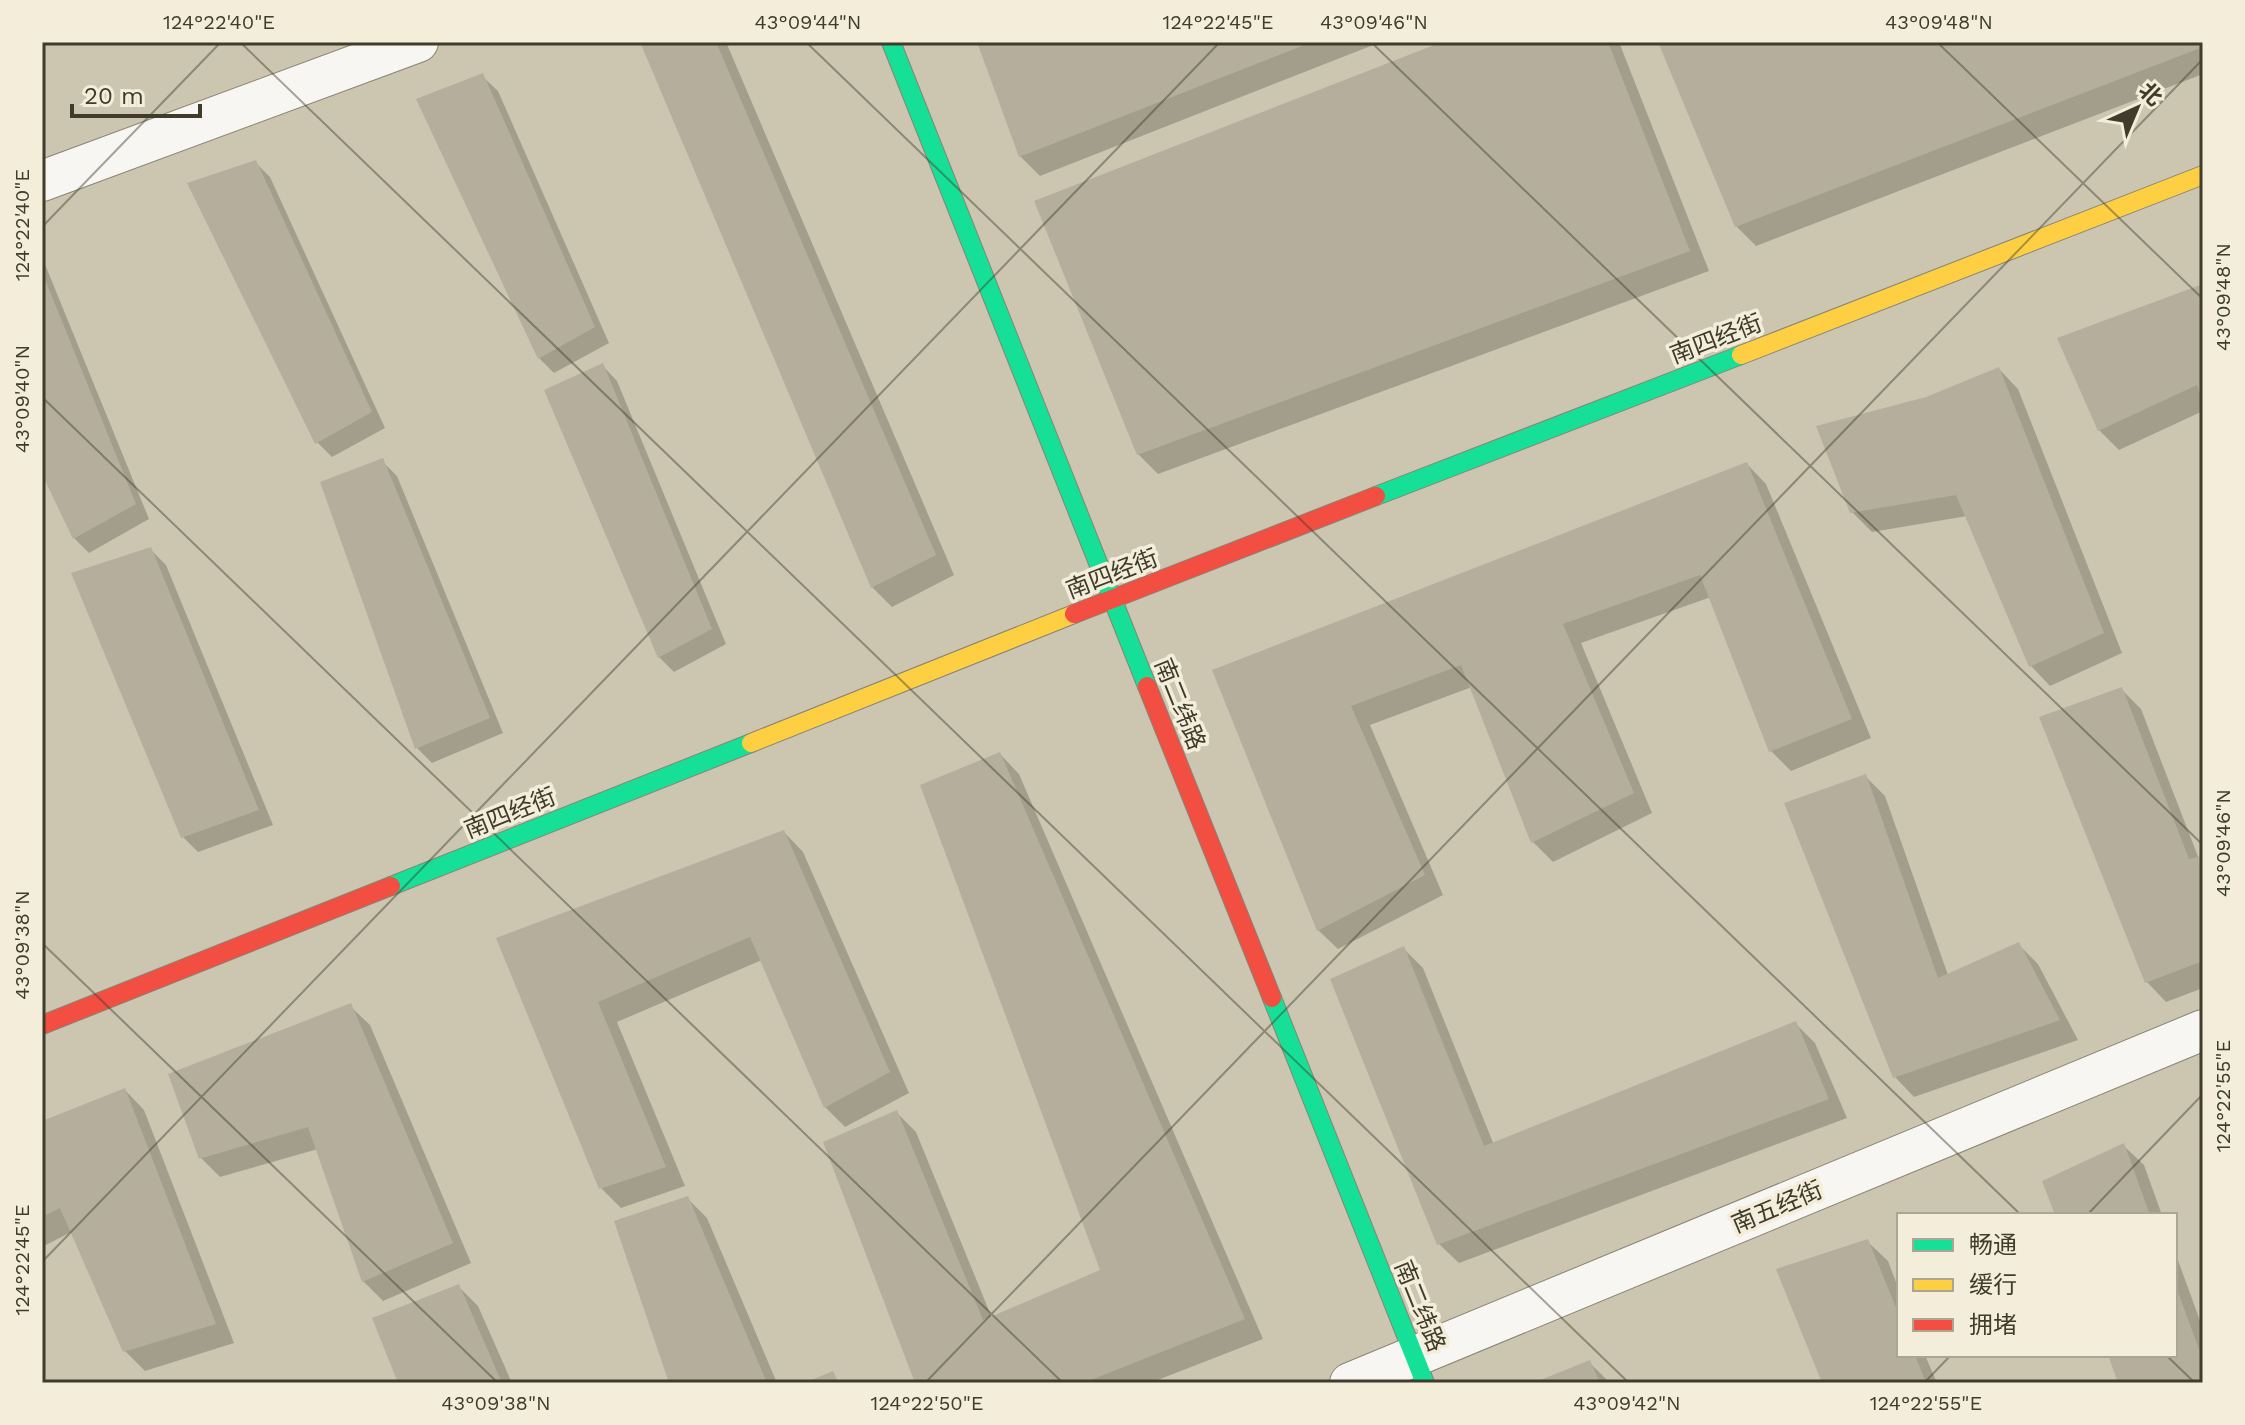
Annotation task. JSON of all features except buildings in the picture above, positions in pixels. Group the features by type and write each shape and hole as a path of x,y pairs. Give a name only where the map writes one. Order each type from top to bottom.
{"street":[{"path":"42,181 418,42"},
{"name":"南二纬路","path":"891,42 1420,1370"},
{"name":"南四经街","path":"42,1025 1112,599 2203,175"},
{"name":"南五经街","path":"1350,1383 1420,1370 2203,1030"}],"traffic: fast":[{"path":"891,42 1147,686"},
{"path":"1376,496 1741,355"},
{"path":"391,886 751,743"},
{"path":"1272,998 1425,1383"}],"traffic: slow":[{"path":"1741,355 2203,175"},
{"path":"751,743 1074,614"}],"traffic: jam":[{"path":"1074,614 1376,496"},
{"path":"1147,686 1272,998"},
{"path":"42,1025 391,886"}]}
